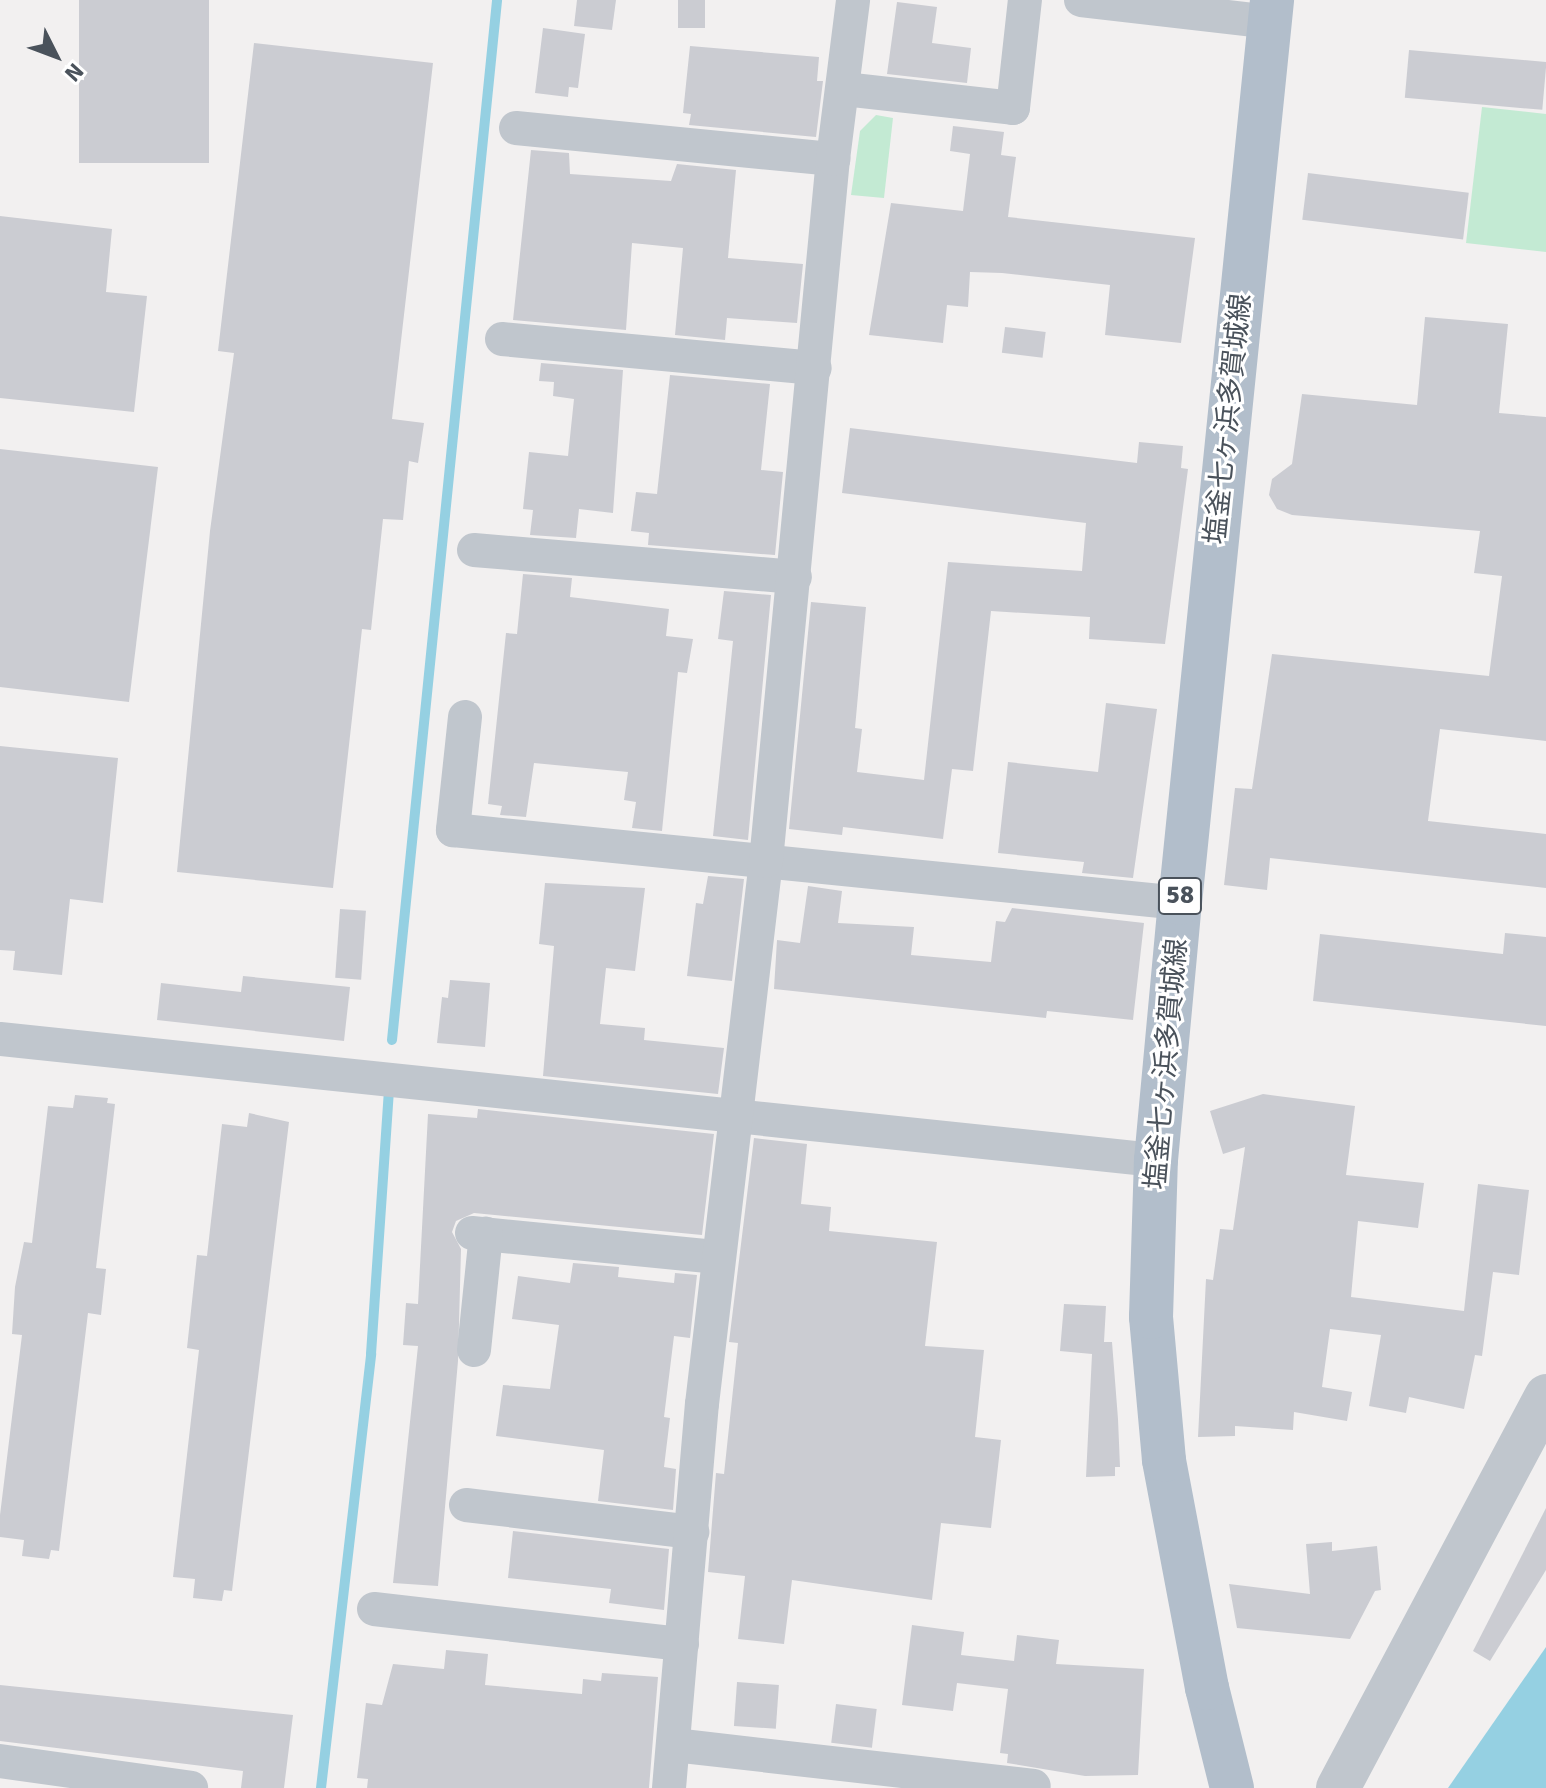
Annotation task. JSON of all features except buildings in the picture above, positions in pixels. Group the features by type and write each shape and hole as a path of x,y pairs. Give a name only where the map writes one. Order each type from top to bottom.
{"main road":[{"name":"塩釜七ヶ浜多賀城線","path":"1232,1788 1207,1688 1164,1460 1151,1317 1156,1160 1271,11"}],"street":[{"path":"669,1788 718,1257 766,861 833,159 853,0"},
{"path":"844,89 1013,108 1025,0"},
{"path":"1081,0 1271,11"},
{"path":"516,128 833,159"},
{"path":"502,339 815,368"},
{"path":"474,550 795,577"},
{"path":"465,717 453,830 1180,903"},
{"path":"0,1039 736,1113 1156,1160"},
{"path":"474,1350 479,1233 718,1257"},
{"path":"1338,1788 1546,1396"},
{"path":"466,1505 692,1532"},
{"path":"374,1609 682,1644"},
{"path":"674,1745 1034,1786"},
{"path":"0,1761 86,1781 191,1788"}],"green space":[{"path":"1482,107 1546,114 1546,252 1466,243"},
{"path":"876,115 893,118 884,198 851,195 860,131"}],"water":[{"path":"1546,1647 1546,1788 1448,1788"}],"waterway":[{"path":"392,1040 497,0"},
{"path":"321,1788 371,1354 389,1093"}]}
